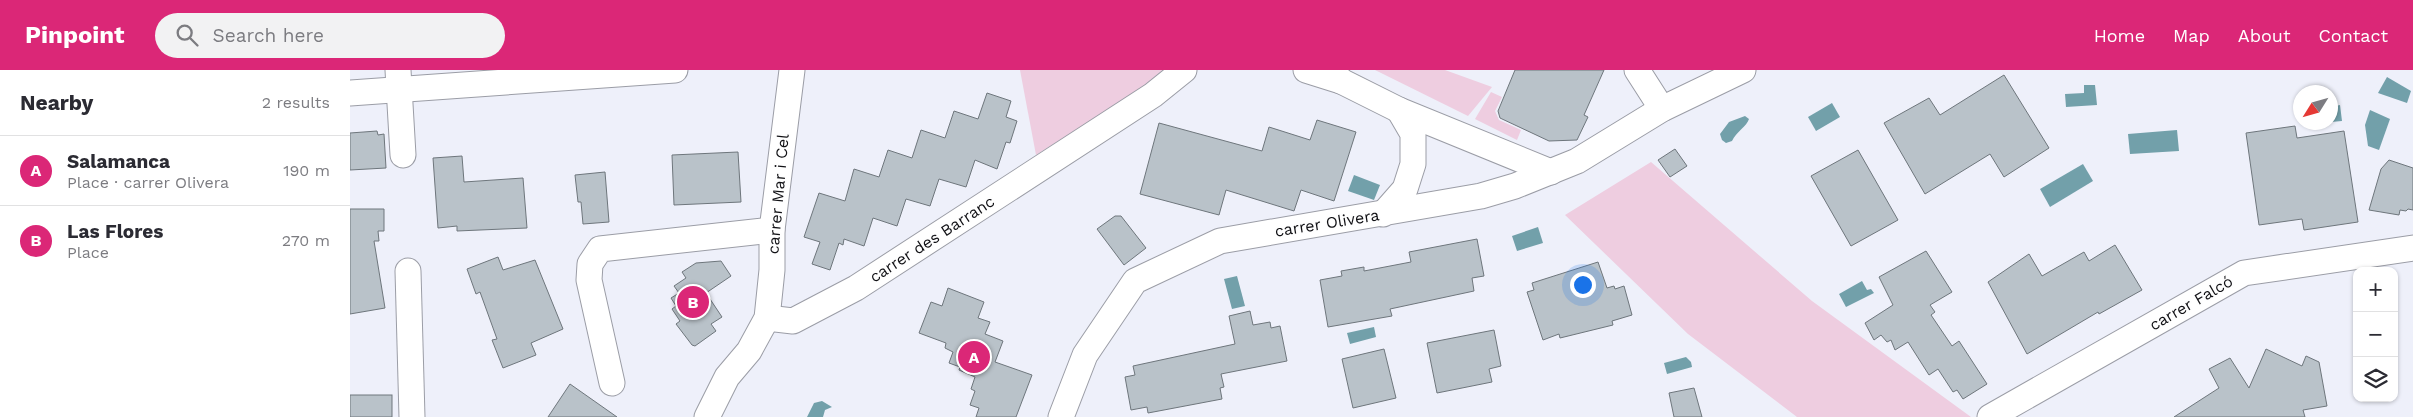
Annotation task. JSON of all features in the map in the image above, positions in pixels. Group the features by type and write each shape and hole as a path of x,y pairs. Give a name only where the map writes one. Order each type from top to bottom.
{"street":[{"path":"350,93 398,79 675,70"},
{"name":"carrer Mar i Cel","path":"767,318 772,270 772,230 792,70"},
{"name":"carrer des Barranc","path":"767,318 793,321 856,288 1153,95 1184,70"},
{"path":"1306,70 1336,76 1399,110 1551,172"},
{"path":"1637,70 1662,109"},
{"name":"carrer Olivera","path":"1061,417 1085,355 1135,281 1220,241 1481,196 1551,172 1577,161 1662,109 1743,70"},
{"path":"398,79 402,155"},
{"path":"1383,214 1406,189 1414,164 1412,134 1399,110"},
{"path":"612,382 589,280 590,264 600,249 772,230"},
{"name":"carrer Falcó","path":"1990,417 2244,273 2413,248"},
{"path":"408,271 412,417"},
{"path":"707,417 727,377 749,351 767,318"}],"shaded area":[{"path":"1020,70 1165,70 1134,94 1036,155"},
{"path":"1375,70 1445,70 1492,87 1468,116"},
{"path":"1491,92 1502,97 1495,111 1499,120 1521,130 1517,140 1475,119"},
{"path":"1651,162 1812,301 1971,417 1797,417 1688,334 1565,215"}],"water":[{"path":"2387,77 2411,91 2407,103 2378,93"},
{"path":"2084,85 2095,85 2097,105 2066,107 2065,94 2084,93"},
{"path":"1832,103 1840,117 1816,131 1808,117"},
{"path":"2338,105 2340,105 2342,121 2338,121"},
{"path":"2370,110 2390,119 2379,150 2368,146 2365,125"},
{"path":"1745,116 1749,119 1748,122 1732,141 1726,143 1722,140 1720,134 1729,122"},
{"path":"2177,130 2179,151 2130,154 2128,134"},
{"path":"2083,164 2093,181 2050,207 2040,189"},
{"path":"1354,175 1380,185 1374,200 1348,191"},
{"path":"1538,227 1543,243 1517,251 1512,236"},
{"path":"1237,276 1245,306 1232,309 1224,279"},
{"path":"1862,281 1867,290 1871,289 1874,293 1846,307 1839,294"},
{"path":"1374,327 1376,337 1350,344 1347,333"},
{"path":"1686,357 1691,362 1692,367 1667,374 1664,363"},
{"path":"822,401 832,407 825,410 823,417 807,417 814,403"}],"building":[{"path":"1515,70 1604,70 1584,115 1588,117 1577,140 1549,141 1500,118 1498,111"},
{"path":"2004,75 2049,148 2004,177 1990,154 1925,194 1884,123 1929,98 1940,115"},
{"path":"987,93 1011,101 1006,117 1017,121 1010,143 1006,142 997,169 975,160 966,187 939,179 930,206 906,199 897,226 873,218 864,246 844,239 843,245 839,243 830,270 812,264 820,242 804,237 819,193 845,201 854,169 879,177 888,150 912,158 921,130 945,138 954,111 978,119"},
{"path":"1317,120 1356,132 1334,201 1301,190 1294,211 1226,190 1219,215 1140,194 1159,123 1262,151 1269,127 1310,140"},
{"path":"2293,126 2297,138 2344,131 2358,222 2304,230 2302,219 2259,225 2246,133"},
{"path":"377,131 378,135 384,134 386,168 350,170 350,133"},
{"path":"1675,149 1687,166 1670,177 1658,160"},
{"path":"1858,150 1898,220 1851,246 1811,176"},
{"path":"738,152 741,202 674,205 672,155"},
{"path":"462,156 464,182 523,178 527,228 457,231 457,226 438,228 433,158"},
{"path":"2389,160 2413,168 2413,210 2400,210 2399,215 2369,210 2381,169"},
{"path":"605,172 609,222 583,224 581,202 578,202 575,175"},
{"path":"350,209 384,209 384,231 378,231 379,241 374,241 385,308 350,314"},
{"path":"1115,216 1121,216 1146,248 1124,265 1097,229"},
{"path":"1477,239 1484,276 1472,278 1474,291 1390,309 1392,316 1328,327 1320,280 1342,276 1341,271 1364,267 1364,271 1411,262 1409,252"},
{"path":"2115,245 2142,290 2099,314 2098,312 2027,354 1988,282 2029,254 2042,276 2084,252 2089,261"},
{"path":"1926,251 1952,292 1930,305 1935,312 1931,315 1952,346 1959,341 1987,384 1963,399 1957,390 1953,392 1938,369 1929,375 1908,342 1895,350 1891,340 1887,342 1881,335 1874,340 1865,323 1893,305 1879,277"},
{"path":"498,257 503,270 535,260 563,329 531,343 536,355 503,368 492,340 497,339 480,292 476,294 467,269"},
{"path":"721,261 731,276 706,293 722,317 711,324 716,331 695,346 692,345 676,324 680,321 672,309 676,306 671,298 679,293 674,286 686,278 682,272 696,263"},
{"path":"1598,262 1607,288 1614,286 1615,289 1624,286 1632,315 1612,321 1613,325 1560,338 1559,334 1543,340 1527,292 1534,290 1532,283"},
{"path":"948,288 984,302 978,318 990,322 985,334 1003,341 995,362 1032,375 1016,417 976,417 979,408 970,405 975,391 971,389 975,377 959,370 960,367 949,363 953,352 945,348 946,343 919,333 931,302 942,306"},
{"path":"1250,311 1253,325 1270,322 1271,328 1280,326 1287,361 1221,374 1224,387 1220,388 1222,399 1148,413 1147,407 1131,410 1125,377 1135,375 1133,366 1235,344 1229,316"},
{"path":"1494,330 1501,366 1489,369 1492,382 1437,393 1427,343"},
{"path":"1384,349 1396,398 1353,408 1342,359"},
{"path":"2266,349 2302,366 2306,356 2319,362 2327,406 2303,410 2305,417 2174,417 2219,388 2209,369 2230,358 2249,388"},
{"path":"570,384 617,417 548,417"},
{"path":"1694,388 1702,417 1674,417 1669,393"},
{"path":"350,395 392,395 392,417 350,417"}],"place":[{"name":"Las Flores","path":"693,302"},
{"name":"Salamanca","path":"974,357"}]}
